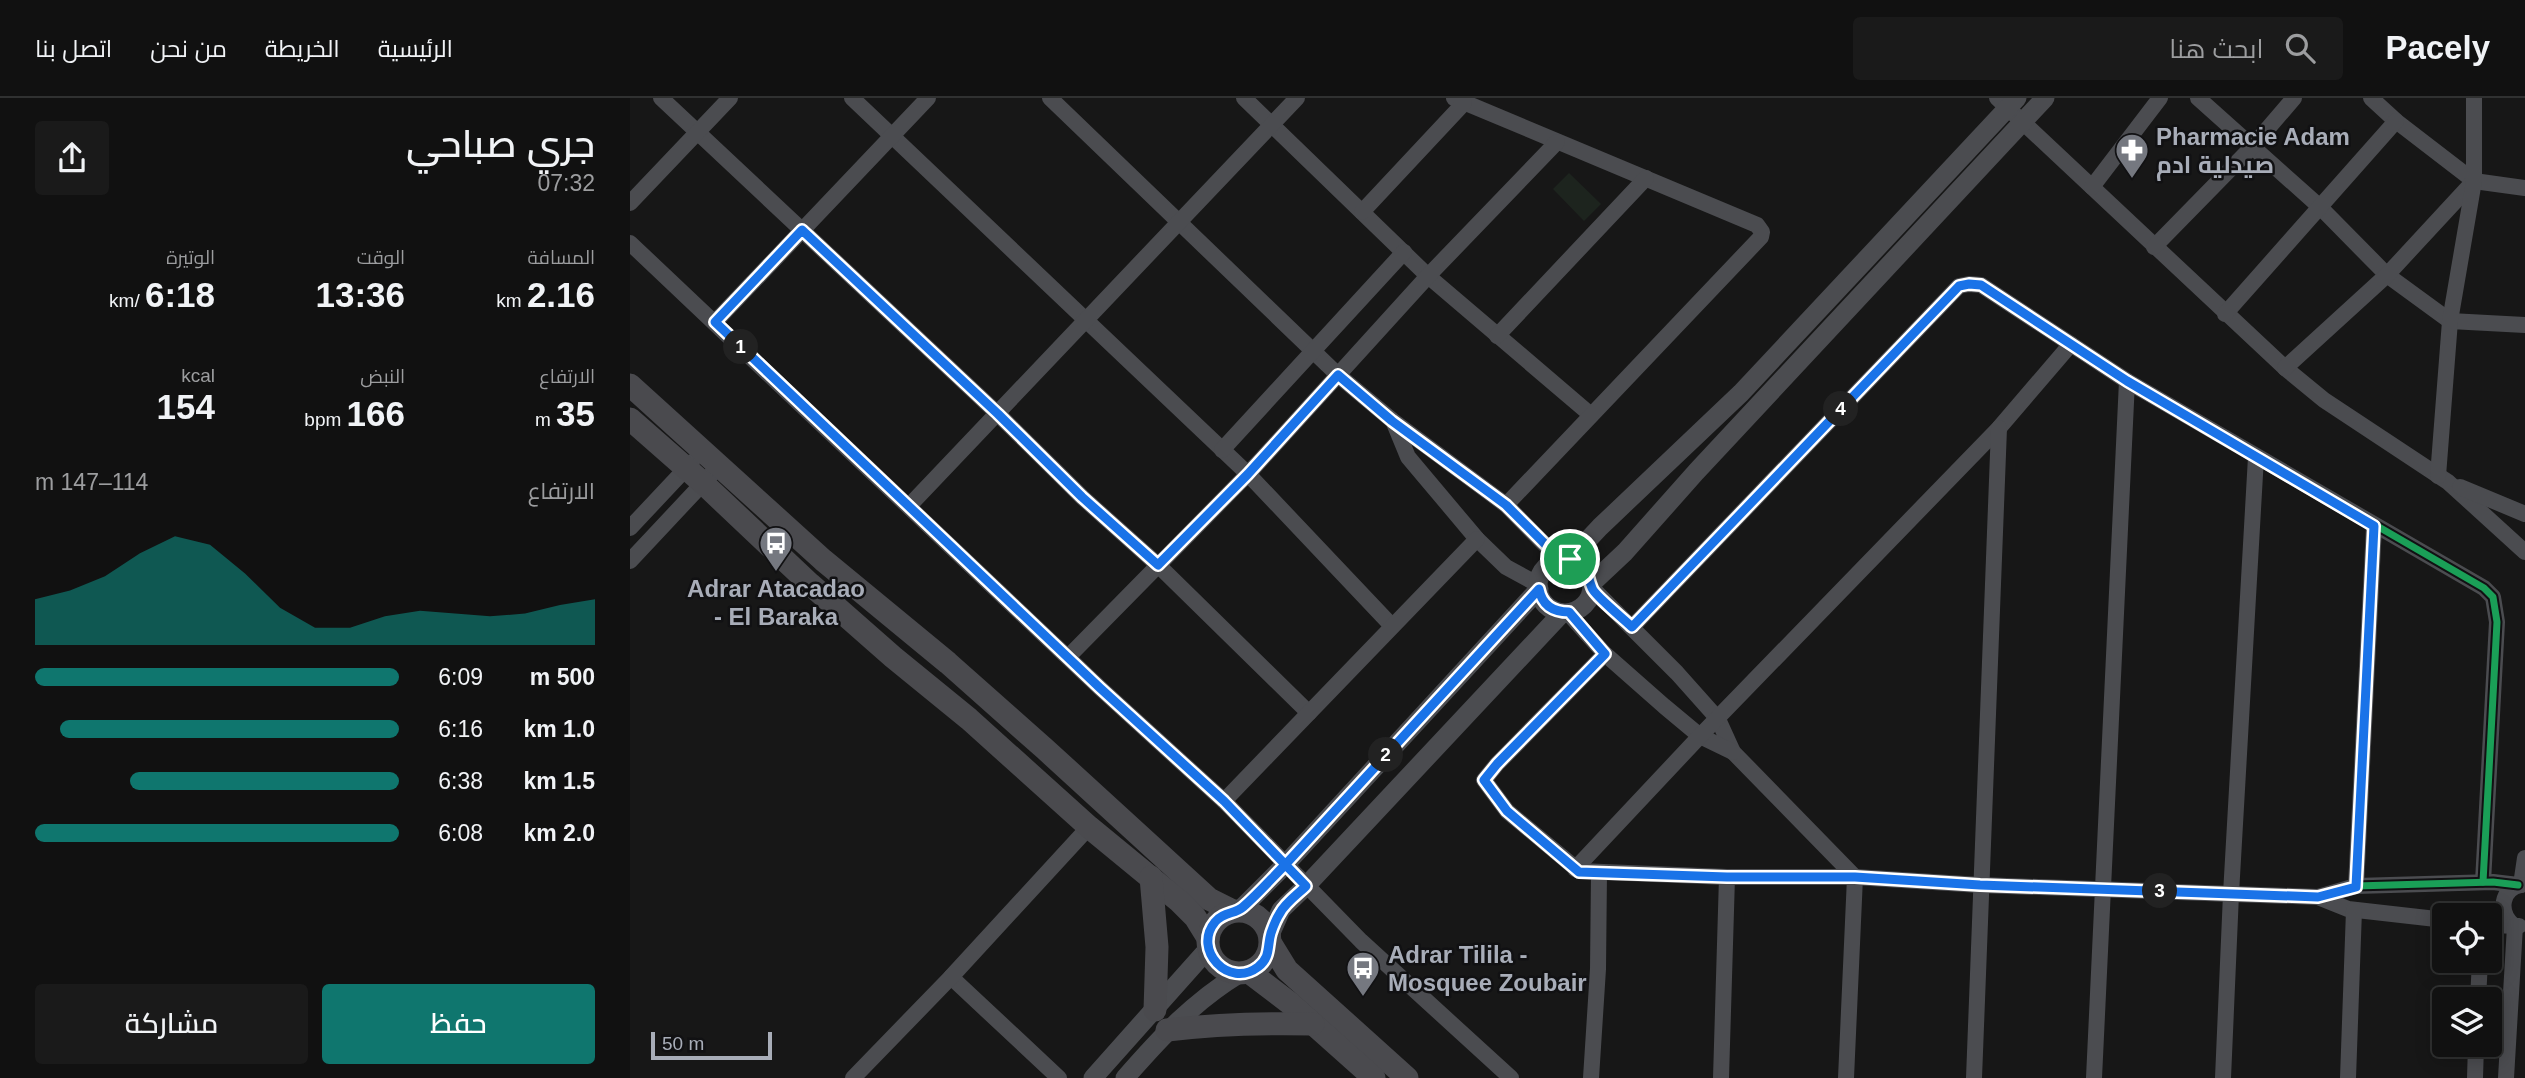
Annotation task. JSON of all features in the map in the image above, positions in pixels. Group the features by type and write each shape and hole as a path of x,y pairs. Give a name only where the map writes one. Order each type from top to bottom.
{"main road":[{"path":"630,385 822,560 948,663 1209,899 1259,917 1287,970 1407,1078"},
{"path":"630,419 810,584 969,719 1089,827 1152,877 1195,917 1212,959 1219,967 1244,973 1291,1004 1374,1078"},
{"path":"1152,877 1157,947 1155,1010"},
{"path":"1208,944 1216,920 1236,910"},
{"path":"1244,973 1264,961 1270,940"},
{"path":"1167,1030 1251,1023 1313,1024"}],"street":[{"path":"661,98 998,414 1082,497 1158,565 1309,713"},
{"path":"630,203 730,98"},
{"path":"852,98 1248,474 1392,625"},
{"path":"715,322 928,98"},
{"path":"1050,98 1338,375 1392,421 1506,505 1565,559 1585,568 1592,586 1718,719 1733,752"},
{"path":"1244,98 1428,276 1591,415"},
{"path":"909,506 1297,98"},
{"path":"1270,940 1281,910 1565,612 1582,607 1587,602 1592,586 1696,471 2045,98"},
{"path":"2092,187 2160,98"},
{"path":"2198,98 2320,207 2387,275 2450,321 2525,325"},
{"path":"2154,247 2252,147 2294,98"},
{"path":"2371,98 2473,181 2525,188"},
{"path":"2443,479 2450,321 2473,181 2474,98"},
{"path":"1362,212 1459,100 1757,225 1762,232 1761,237 1506,505"},
{"path":"1236,910 1285,865 1539,587 1543,571 1550,563 1565,559 1601,527 1741,393 2007,101 2022,122 2285,368 2324,400 2443,479 2525,552"},
{"path":"2225,314 2396,121"},
{"path":"1068,657 1248,474 1428,276 1558,142"},
{"path":"1497,336 1646,178"},
{"path":"2285,368 2387,275 2473,181"},
{"path":"630,243 1224,801 1381,959 1511,1078"},
{"path":"1222,450 1404,252"},
{"path":"1632,627 1959,286 1981,285 2127,381 2484,588 2493,597 2497,622 2483,882"},
{"path":"1575,869 1999,428 2071,344"},
{"path":"2094,1078 2127,381"},
{"path":"1392,421 1408,457 1477,539 1506,568 1539,587 1546,605 1565,612 1605,654 1700,736 1733,752 1855,877 1846,1078"},
{"path":"1974,1078 1999,428"},
{"path":"2223,1078 2256,457"},
{"path":"630,528 712,458"},
{"path":"630,561 694,475 712,458"},
{"path":"2443,479 2525,514"},
{"path":"2356,887 2374,526"},
{"path":"1224,801 1477,539"},
{"path":"1605,654 1484,780 1507,811 1579,872 1727,877 1855,877 1980,885 2318,897 2356,887 2483,882 2521,885"},
{"path":"853,1078 951,977 1089,827"},
{"path":"2521,885 2525,858"},
{"path":"1591,1078 1598,969 1600,873"},
{"path":"1721,1078 1727,877"},
{"path":"2506,1078 2518,926 2505,916 2503,904 2507,892 2521,885"},
{"path":"2318,897 2354,910 2432,919"},
{"path":"2348,1078 2354,910"},
{"path":"1093,1078 1155,1010 1208,944"},
{"path":"1125,1078 1167,1030 1207,994 1244,973"},
{"path":"951,977 1059,1078"},
{"path":"2475,1078 2476,1057"}],"shaded area":[{"path":"1569,173 1601,204 1584,221 1553,189"}],"cycle path":[{"path":"1632,627 1959,286 1981,285 2127,381 2484,588 2493,597 2497,622 2483,882"},
{"path":"1605,654 1484,780 1507,811 1579,871 1727,877 1855,877 1980,885 2318,897 2356,886 2493,882 2518,885"}],"place":[{"name":"Pharmacie Adam صيدلية ادم","path":"2132,180"},
{"name":"Adrar Atacadao - El Baraka","path":"776,573"},
{"name":"Adrar Tilila - Mosquee Zoubair","path":"1363,998"}],"route":[{"path":"1570,559 1560,559 1506,505 1392,421 1338,375 1248,474 1158,565 1082,497 802,230 715,322 1100,688 1224,801 1285,865 1306,886 1281,910 1270,935 1271,944 1264,961 1249,972 1228,972 1212,959 1208,949 1210,929 1216,920 1224,914 1240,910 1285,865 1539,589 1546,605 1556,611 1569,612 1605,654 1484,780 1507,811 1579,872 1727,877 1855,877 1980,885 2318,897 2356,887 2374,526 2127,381 1981,285 1959,286 1632,627 1592,588 1590,575 1585,568 1570,559"}]}
